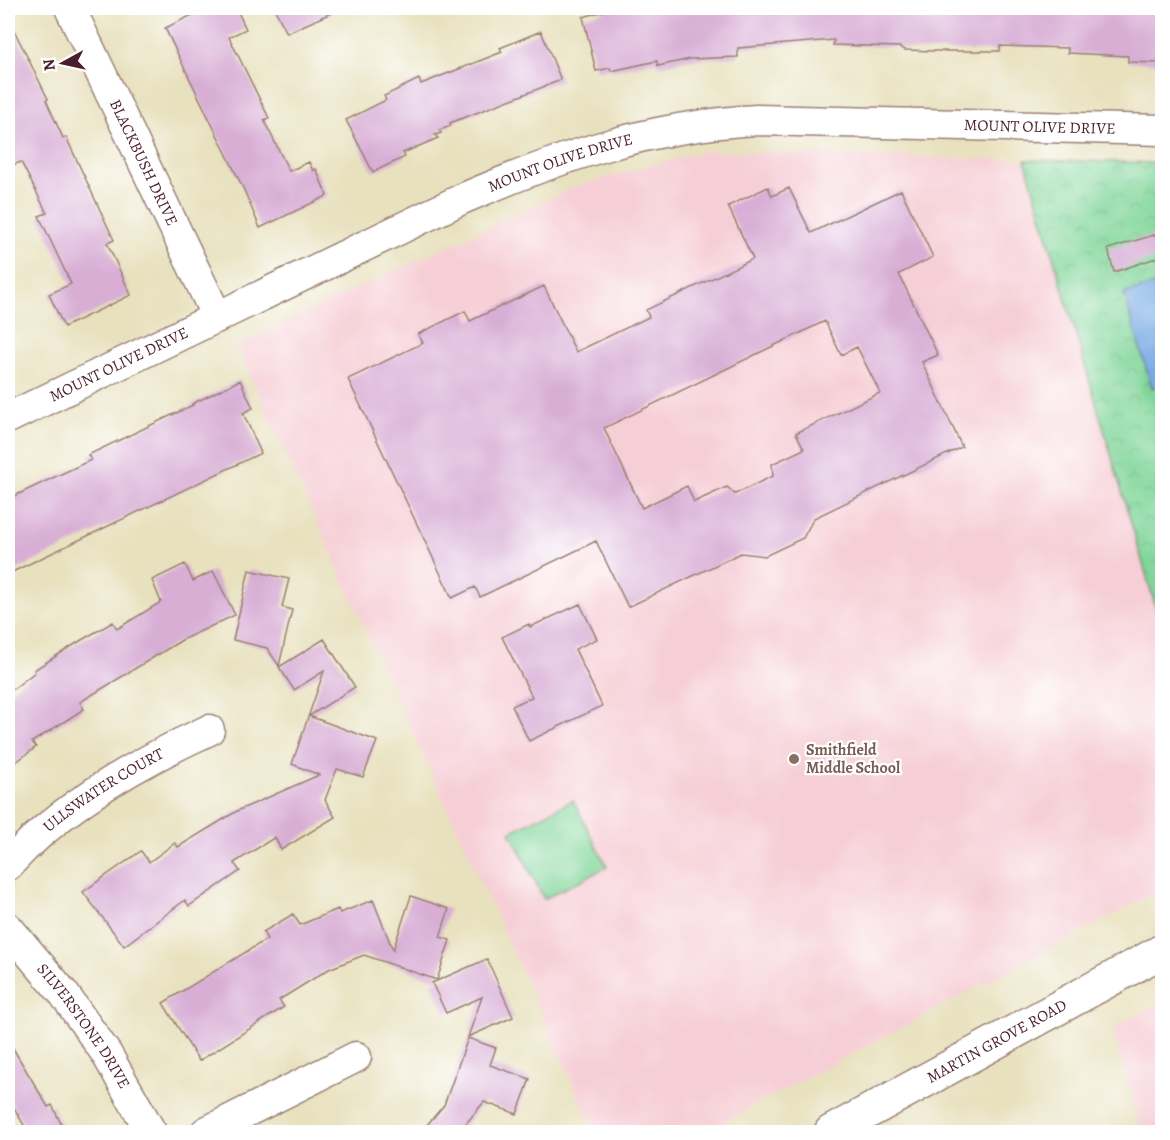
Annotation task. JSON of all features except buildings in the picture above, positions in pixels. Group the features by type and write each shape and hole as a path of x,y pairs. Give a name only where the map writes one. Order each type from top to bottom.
{"main road":[{"name":"MARTIN GROVE ROAD","path":"831,1132 1162,951"}],"street":[{"name":"BLACKBUSH DRIVE","path":"70,8 217,317"},
{"name":"MOUNT OLIVE DRIVE","path":"8,418 464,198 532,169 588,150 660,131 713,122 757,120 1162,130"},
{"name":"ULLSWATER COURT","path":"8,865 45,827 117,778 159,753 209,730"},
{"name":"SILVERSTONE DRIVE","path":"8,928 64,994 100,1045 151,1132"},
{"path":"206,1132 356,1058"}],"shaded area":[{"name":"Smithfield Middle School","path":"703,151 1025,160 1162,629 1162,889 704,1132 595,1132 236,345 579,185"},
{"path":"1162,1002 1162,1132 1142,1132 1112,1028"}],"green space":[{"path":"1025,160 1162,163 1162,629"},
{"path":"573,800 607,867 544,899 510,832"}],"water":[{"path":"1162,282 1162,384 1152,388 1124,294"}],"place":[{"name":"Smithfield Middle School","path":"794,759"}]}
